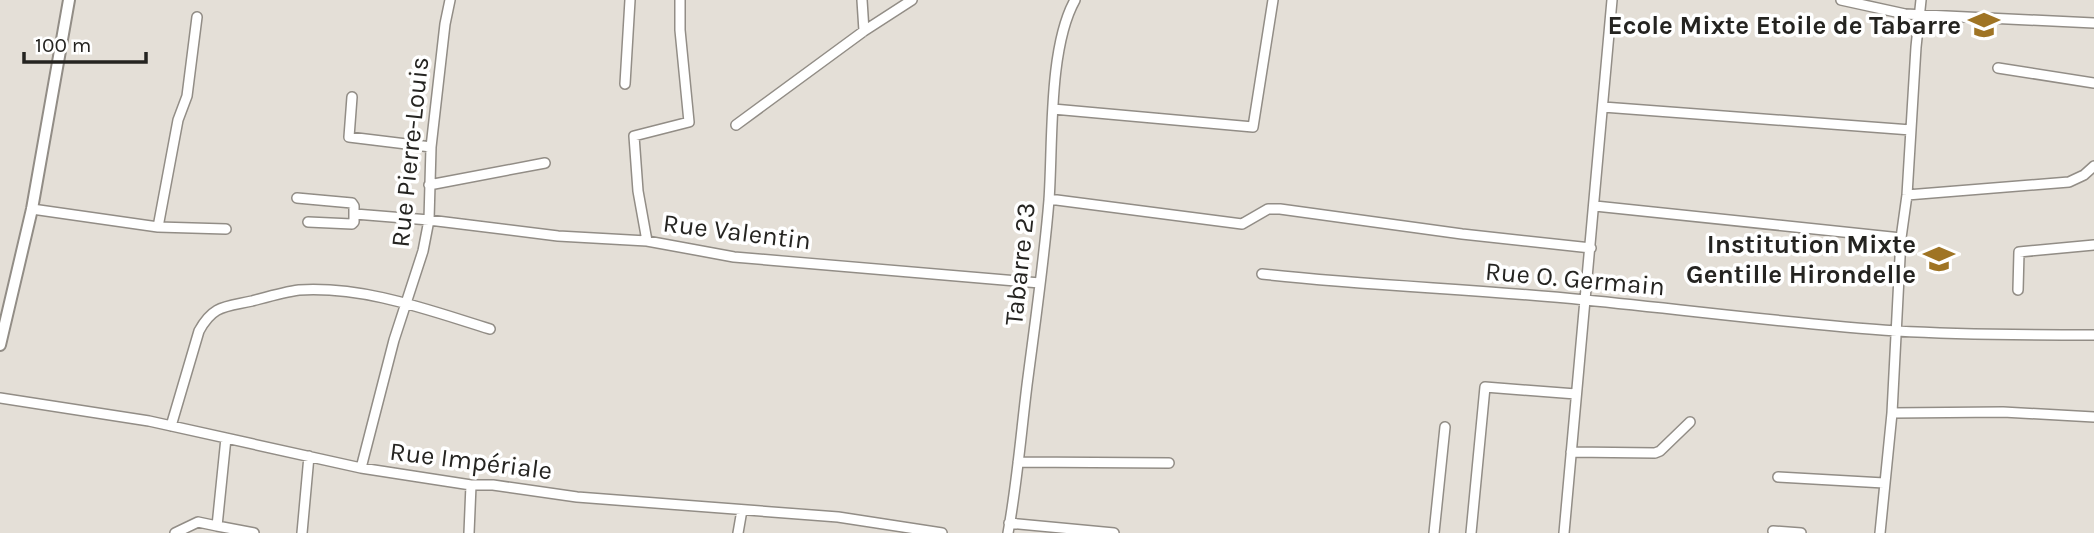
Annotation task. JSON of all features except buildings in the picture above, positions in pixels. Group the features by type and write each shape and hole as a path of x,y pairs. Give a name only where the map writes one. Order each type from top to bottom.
{"street":[{"path":"0,345 32,209 69,0"},
{"name":"Rue Pierre-Louis","path":"360,468 394,340 423,251 429,220 431,147 444,24 450,0"},
{"path":"625,84 630,0"},
{"path":"647,241 638,191 634,136 689,122 680,30 680,0"},
{"path":"862,0 864,31"},
{"path":"736,125 864,31 912,0"},
{"name":"Tabarre 23","path":"1009,528 1049,199 1053,109 1065,24 1075,0"},
{"path":"1053,109 1253,127 1273,0"},
{"path":"1564,533 1612,0"},
{"path":"1841,0 1919,15 2094,23"},
{"path":"1880,533 1892,413 1901,238 1907,195 1921,0"},
{"path":"158,227 178,120 187,96 197,17"},
{"path":"1998,68 2094,83"},
{"path":"352,97 349,137 431,147"},
{"path":"1603,107 1911,130"},
{"path":"429,185 545,163"},
{"path":"1907,195 2069,183 2094,166"},
{"path":"297,198 352,203 355,214 352,224 308,222"},
{"path":"1049,199 1242,223 1268,209 1280,209 1462,234 1591,248"},
{"path":"1595,205 1901,238"},
{"path":"32,209 158,227 226,229"},
{"name":"Rue Valentin","path":"355,214 558,236 647,241 734,257 1040,283"},
{"path":"2018,290 2019,252 2094,245"},
{"name":"Rue O. Germain","path":"1262,274 1359,284 1586,300 1896,331 1974,335 2094,335"},
{"path":"171,426 199,331 206,317 219,309 297,290 341,290 406,303 490,329"},
{"path":"1471,533 1485,387 1576,394"},
{"name":"Rue Impériale","path":"0,398 171,426 360,468 471,485 493,485 577,497 838,517 942,533"},
{"path":"1892,413 2003,412 2094,417"},
{"path":"1571,452 1655,453 1665,447 1690,422"},
{"path":"1434,533 1445,427"},
{"path":"217,526 226,438"},
{"path":"302,533 309,456"},
{"path":"1018,462 1169,463"},
{"path":"1778,477 1884,483"},
{"path":"469,533 471,485"},
{"path":"738,533 742,510"},
{"path":"175,533 198,522 254,533"},
{"path":"1009,528 1114,533"},
{"path":"1773,531 1801,533"}],"place":[{"name":"Ecole Mixte Etoile de Tabarre","path":"1984,25"},
{"name":"Institution Mixte Gentille Hirondelle","path":"1939,259"}]}
